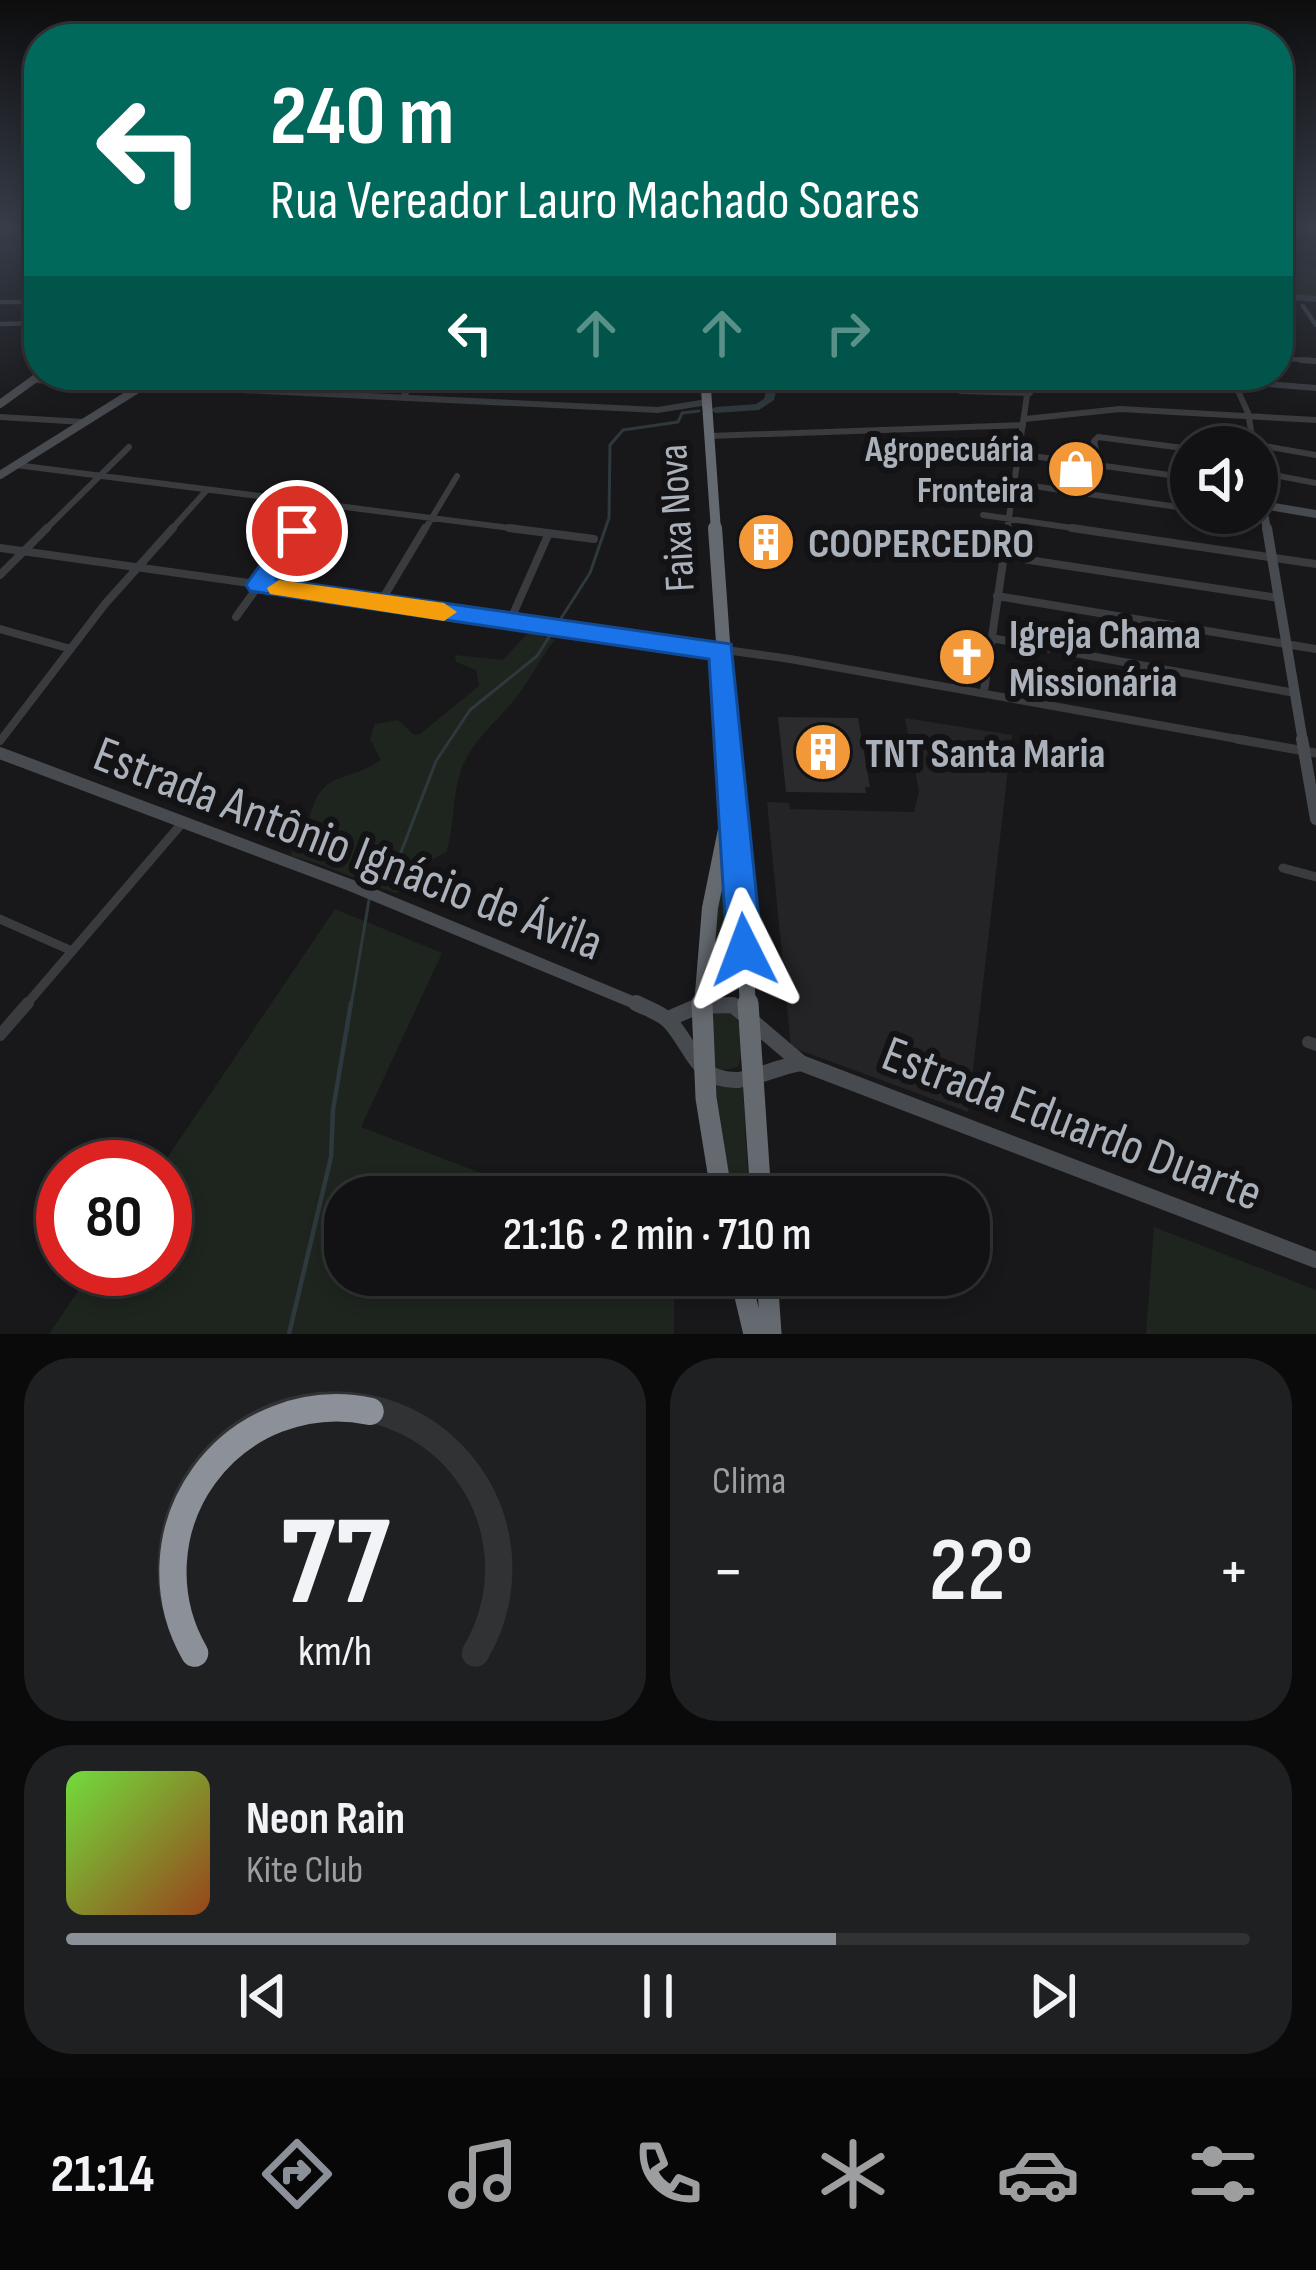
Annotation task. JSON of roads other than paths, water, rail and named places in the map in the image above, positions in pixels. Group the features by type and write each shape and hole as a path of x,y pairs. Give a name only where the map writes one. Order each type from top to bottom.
{"highway":[{"name":"Faixa Nova","path":"706,390 760,1176"},
{"name":"Faixa Nova","path":"719,1176 701,1070 698,1006 705,935 733,800"},
{"path":"745,1296 754,1334"},
{"path":"768,1296 771,1334"}],"street":[{"path":"1303,306 1316,325"},
{"path":"0,475 136,390"},
{"path":"273,390 658,410 706,402"},
{"path":"335,394 338,390"},
{"path":"400,414 410,390"},
{"path":"984,691 1030,390"},
{"path":"1237,390 1250,426"},
{"path":"961,391 1030,393"},
{"path":"709,436 1023,422 1110,410 1248,413 1316,420"},
{"path":"0,417 85,422"},
{"path":"1099,465 1095,438 1170,447"},
{"path":"0,575 129,447"},
{"path":"1278,449 1316,454"},
{"path":"1018,454 1170,475"},
{"path":"16,465 594,539"},
{"path":"1278,474 1316,483"},
{"path":"380,603 457,476"},
{"path":"1013,483 1170,506"},
{"path":"0,741 105,604 207,490"},
{"path":"236,617 317,504"},
{"path":"1278,508 1316,514"},
{"path":"983,515 1312,563"},
{"path":"510,621 549,533"},
{"path":"1268,534 1295,693 1310,752 1316,819"},
{"path":"0,548 953,686 1310,752"},
{"path":"1003,556 1279,598"},
{"path":"998,596 1316,649"},
{"path":"0,629 70,649"},
{"path":"992,638 1295,693"},
{"name":"Estrada Antônio Ignácio de Ávila","path":"0,753 350,885 668,1018"},
{"path":"0,1035 184,822"},
{"path":"1283,868 1316,877"},
{"path":"0,920 72,952"},
{"path":"749,1015 733,1005 698,1006 668,1018 701,1070 729,1081 753,1078 772,1066 801,1063"},
{"name":"Estrada Eduardo Duarte","path":"749,1015 801,1063 1316,1261"}],"waterway":[{"path":"1293,297 1316,299"},
{"path":"716,410 759,407 769,400 771,390"},
{"path":"370,890 372,876 398,860 436,761 470,710 537,656 590,573 609,518 610,445 623,430 678,422 682,413 699,411"},
{"path":"351,1006 369,900"},
{"path":"289,1334 331,1157 333,1110 351,1003"}],"place":[{"name":"Agropecuária Fronteira","path":"1076,469"},
{"name":"COOPERCEDRO","path":"766,542"},
{"name":"Igreja Chama Missionária","path":"967,657"},
{"name":"TNT Santa Maria","path":"823,752"}]}
